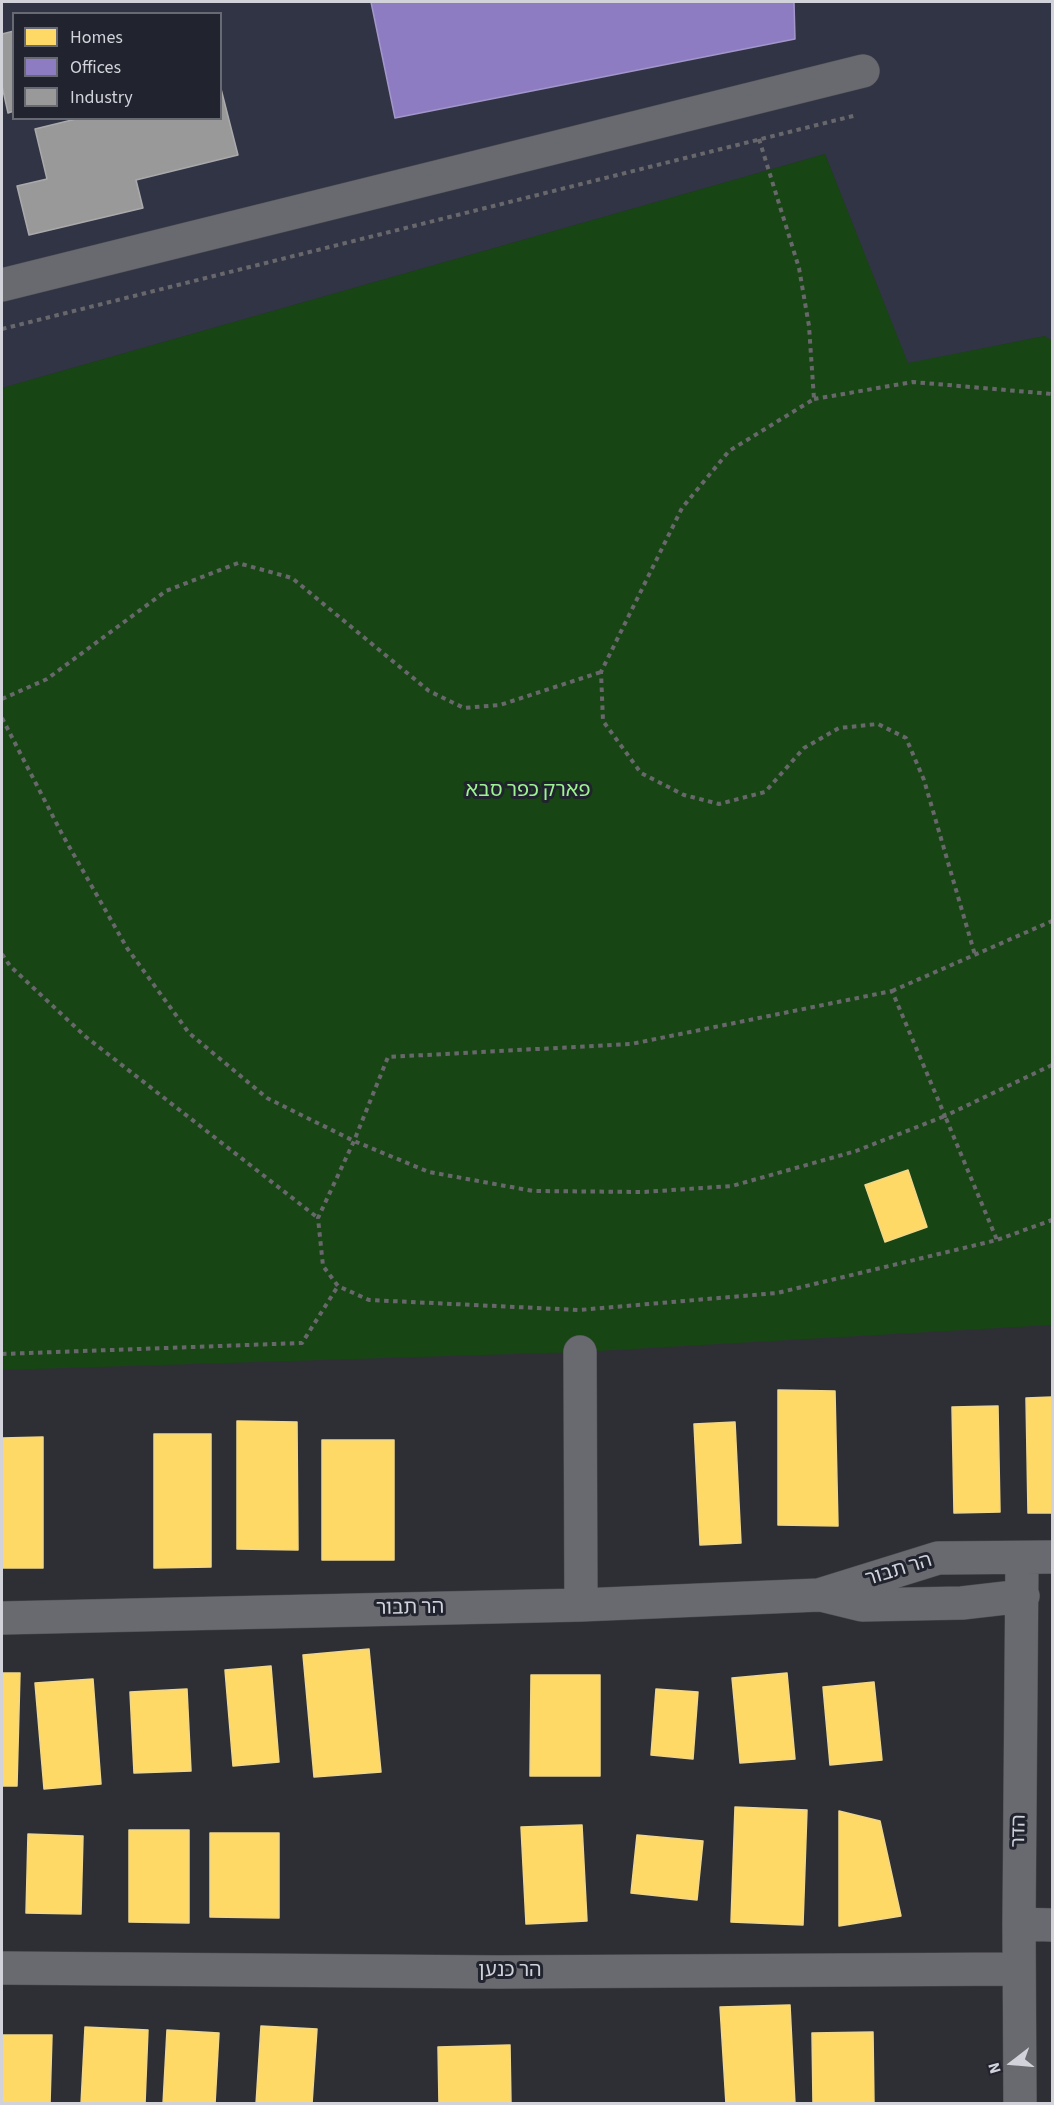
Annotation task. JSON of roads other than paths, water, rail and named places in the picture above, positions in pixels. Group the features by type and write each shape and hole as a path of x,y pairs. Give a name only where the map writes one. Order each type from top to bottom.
{"street":[{"path":"2,285 863,71"},
{"path":"580,1352 581,1605"},
{"name":"הר תבור","path":"2,1618 581,1605 819,1595 938,1558 1037,1557"},
{"name":"הדר","path":"1020,2103 1018,1924 1023,1596 1037,1557"},
{"name":"הר תבור","path":"819,1595 862,1605 962,1603 1023,1596"},
{"path":"1018,1924 1053,1925"},
{"name":"הר כנען","path":"2,1968 498,1972 1019,1969"}],"park label":[{"name":"פארק כפר סבא","path":"528,792"}]}
